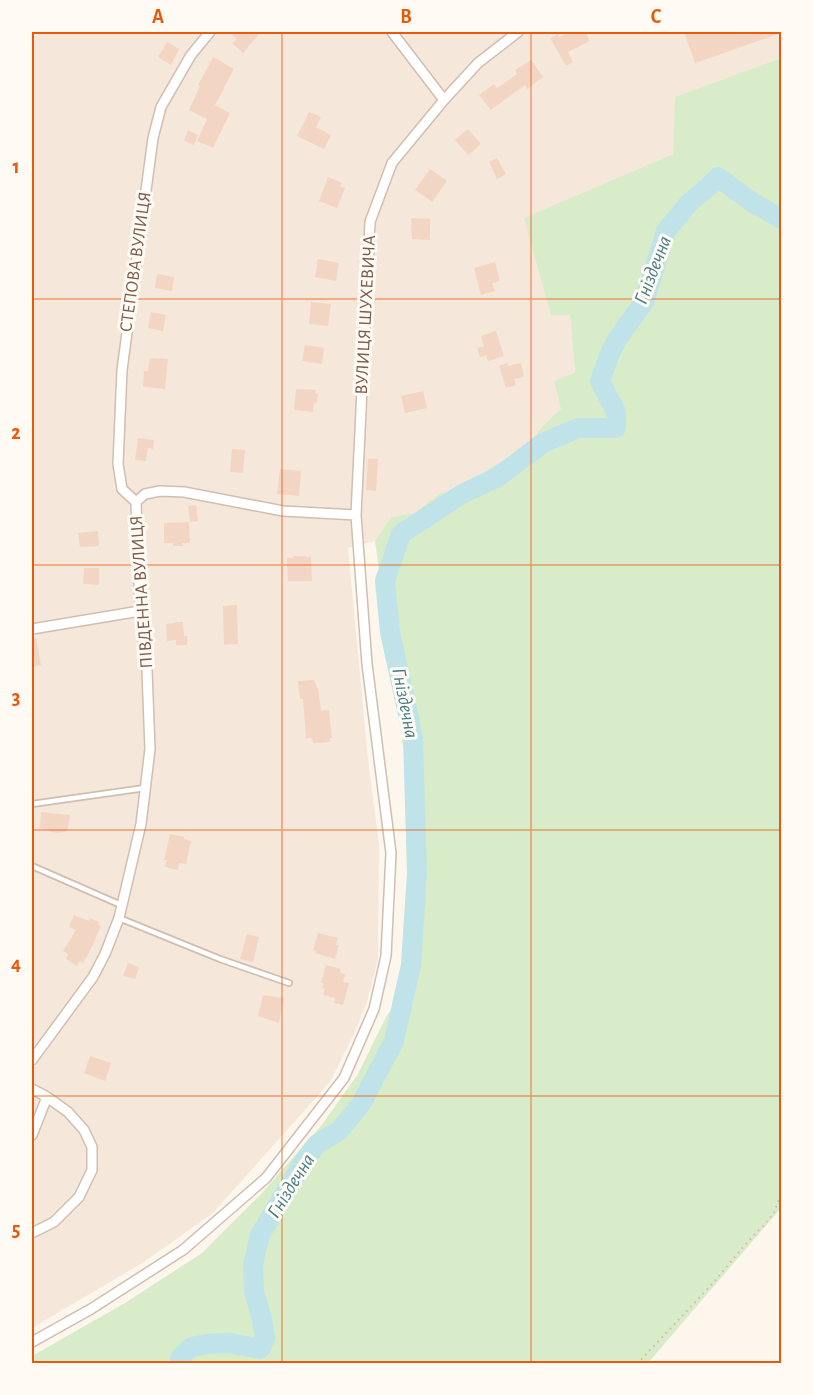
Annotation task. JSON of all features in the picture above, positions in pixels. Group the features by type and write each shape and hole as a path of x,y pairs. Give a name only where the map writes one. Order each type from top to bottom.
{"street":[{"name":"СТЕПОВА ВУЛИЦЯ","path":"136,502 122,489 118,464 122,370 153,138 161,107 191,55 210,32"},
{"path":"392,32 444,100"},
{"name":"ВУЛИЦЯ ШУХЕВИЧА","path":"32,1342 91,1309 183,1250 266,1178 344,1078 374,1009 386,956 391,853 367,664 356,515 370,222 393,163 444,100 478,63 518,32"},
{"name":"ПІВДЕННА ВУЛИЦЯ","path":"32,1060 93,977 105,954 119,918 141,824 150,749 147,671 140,611 136,502 145,494 184,492 283,511 356,515"},
{"path":"32,629 140,611"},
{"path":"32,1089 47,1096 68,1112 84,1130 92,1147 92,1170 79,1197 54,1222 32,1233"},
{"path":"32,1135 47,1096"}],"lane":[{"path":"32,804 145,788"},
{"path":"32,866 122,905"},
{"path":"119,918 220,959 289,982"}],"path":[{"path":"637,1364 764,1226 774,1213 782,1190"}],"shaded area":[{"path":"32,32 781,32 781,58 676,97 673,154 525,218 570,315 575,374 561,409 543,425 525,449 491,467 457,490 440,493 415,513 391,517 375,541 348,548 368,760 379,844 378,959 367,1002 354,1034 330,1082 213,1213 144,1262 32,1328"}],"green space":[{"path":"781,58 781,1208 648,1363 32,1363 32,1356 125,1303 202,1253 260,1195 321,1126 358,1074 387,1015 411,987 423,920 424,823 420,791 407,763 402,740 409,709 402,683 393,671 400,637 385,612 375,541 391,517 415,513 440,493 458,490 491,467 525,449 543,425 561,409 554,381 575,373 570,315 551,315 524,218 673,154 675,97"}],"building":[{"path":"229,32 261,32 243,53 232,43 237,39"},
{"path":"570,32 585,32 590,41 568,52 573,62 566,66 550,38"},
{"path":"684,32 780,32 781,33 695,63"},
{"path":"167,42 179,49 171,65 158,57"},
{"path":"213,57 234,69 215,105 230,113 213,148 197,141 207,119 189,110 200,86 198,85"},
{"path":"531,60 543,77 527,89 525,85 491,110 479,95 494,84 497,88 517,74 515,70"},
{"path":"309,112 321,117 316,127 331,135 324,149 297,136"},
{"path":"468,129 481,144 468,155 455,140"},
{"path":"188,130 198,135 194,145 184,141"},
{"path":"497,158 506,174 497,179 489,162"},
{"path":"430,169 447,181 432,202 415,190"},
{"path":"328,177 342,183 340,186 345,188 337,208 319,201"},
{"path":"411,218 430,219 430,240 412,239"},
{"path":"318,259 339,263 336,281 315,277"},
{"path":"495,262 500,281 492,283 495,291 481,295 474,268"},
{"path":"157,274 174,277 172,291 155,288"},
{"path":"311,302 331,304 328,326 309,324"},
{"path":"151,312 166,315 163,331 148,328"},
{"path":"496,331 504,356 488,361 486,355 480,357 477,348 484,346 481,336"},
{"path":"305,345 324,348 322,364 302,361"},
{"path":"150,358 168,359 165,389 143,387 144,371 148,371"},
{"path":"508,363 508,366 521,363 524,377 514,379 516,385 506,388 499,366"},
{"path":"296,389 316,390 317,402 314,403 313,412 294,410"},
{"path":"423,391 427,408 405,413 401,396"},
{"path":"138,438 154,440 153,449 148,448 146,461 135,460"},
{"path":"232,449 245,450 243,473 230,472"},
{"path":"368,459 378,459 376,491 366,490"},
{"path":"280,469 301,471 299,496 277,494"},
{"path":"196,505 198,521 190,522 188,506"},
{"path":"189,522 190,543 173,546 173,543 164,543 164,523"},
{"path":"98,531 99,546 80,547 78,533"},
{"path":"293,556 311,557 312,581 288,581 287,558 293,558"},
{"path":"84,568 99,568 99,585 83,584"},
{"path":"237,605 238,644 224,645 223,606"},
{"path":"183,622 187,645 176,645 176,640 167,641 166,624"},
{"path":"36,638 41,665 32,667 32,639"},
{"path":"314,680 318,688 321,711 329,710 331,742 313,743 312,738 306,738 303,699 300,699 298,681"},
{"path":"41,812 70,815 68,828 65,832 58,833 40,829"},
{"path":"170,834 191,841 186,864 179,863 178,870 165,867 167,860 164,860"},
{"path":"74,915 89,921 90,918 99,922 98,925 101,926 83,963 80,961 77,966 66,959 68,954 63,951 76,930 69,927"},
{"path":"318,933 338,938 336,945 339,945 335,959 315,953 316,951 313,950"},
{"path":"247,934 259,937 253,962 240,959"},
{"path":"128,963 139,967 135,979 123,976"},
{"path":"326,965 341,969 340,972 345,975 343,982 349,983 343,1005 334,1003 335,998 323,995 325,989 322,988 323,983 321,983"},
{"path":"263,995 284,998 279,1023 258,1016"},
{"path":"90,1056 111,1063 105,1081 84,1073"}],"waterway":[{"name":"Гніздечна","path":"180,1364 180,1358 191,1347 229,1343 260,1349 265,1338 254,1291 253,1265 260,1235 304,1161 317,1144 339,1131 361,1104 394,1041 411,965 417,873 413,737 390,632 385,581 401,534 462,494 498,477 543,443 578,428 616,428 616,412 600,381 610,353 644,302 666,231 689,203 718,177 753,203 782,219"}]}
